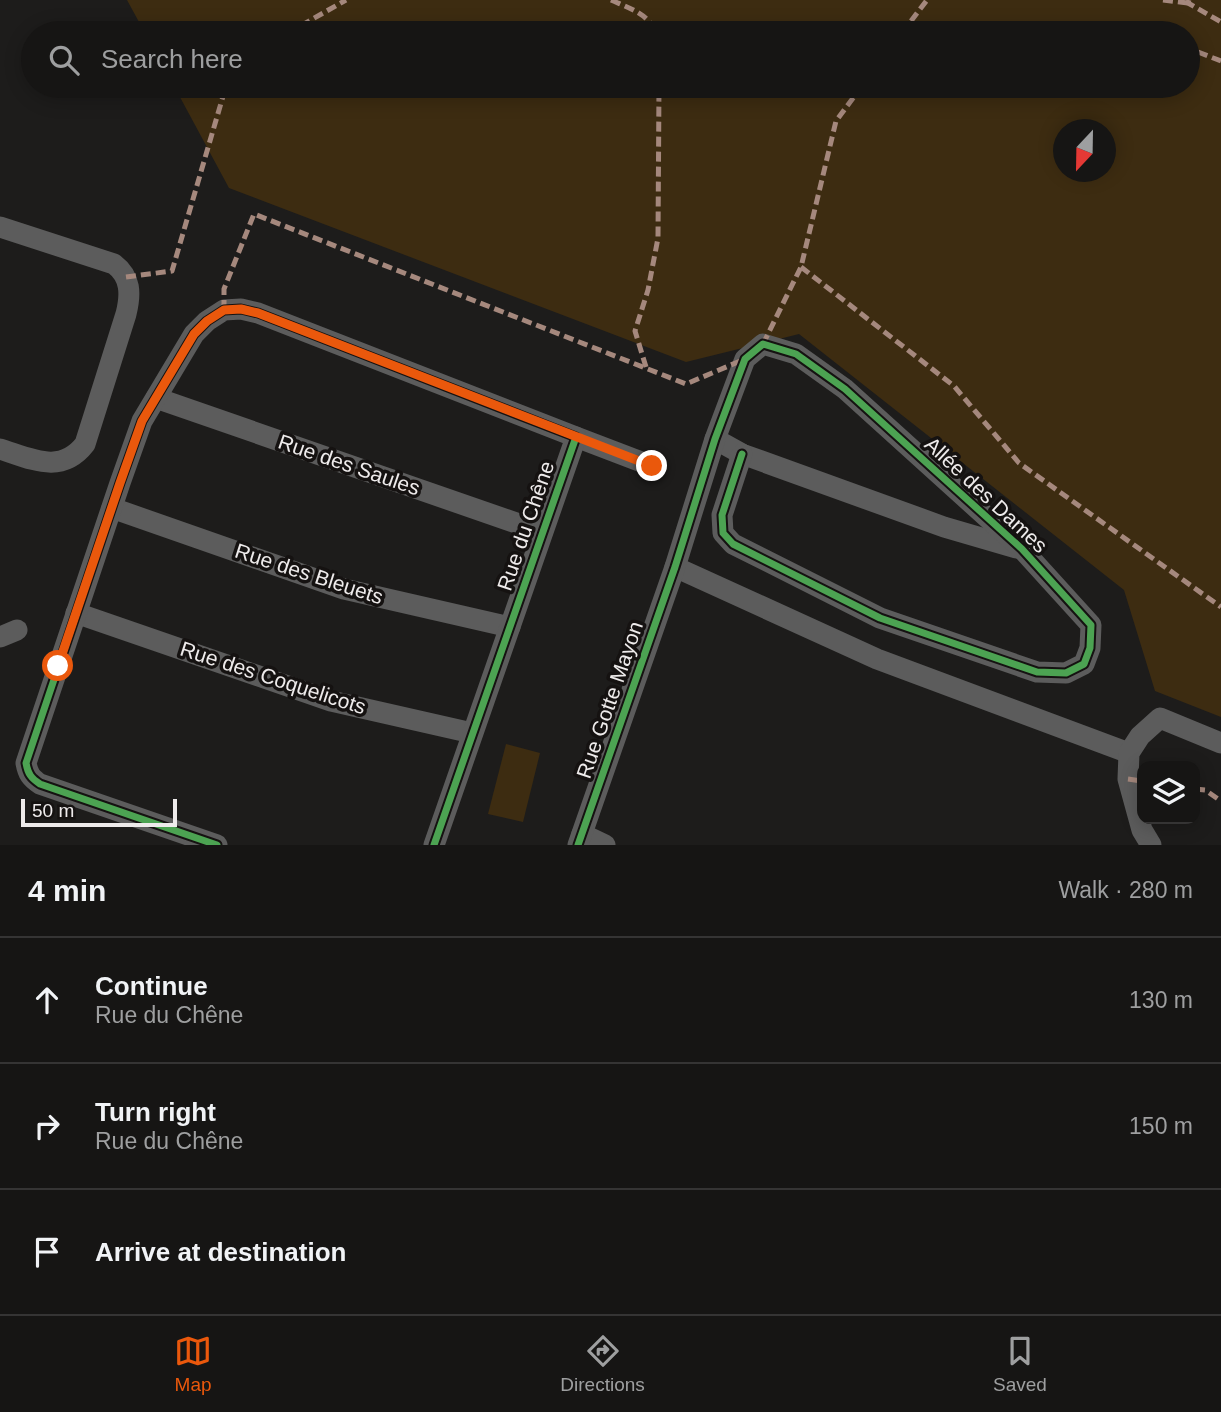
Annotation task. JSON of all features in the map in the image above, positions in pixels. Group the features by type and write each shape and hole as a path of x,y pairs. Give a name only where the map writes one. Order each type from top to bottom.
{"street":[{"path":"0,227 114,264 126,277 129,292 126,314 85,444 78,453 69,459 53,463 40,462 0,449"},
{"path":"217,845 40,784 32,779 26,763 142,421 194,334 207,321 224,310 241,309 258,313 652,466"},
{"name":"Allée des Dames","path":"675,567 715,439 745,359 763,344 796,354 845,389 1021,549 1091,625 1090,648 1084,664 1066,673 1037,672 880,618 733,544 723,533 722,515 742,454"},
{"name":"Rue des Saules","path":"156,398 542,532"},
{"name":"Rue du Chêne","path":"434,845 576,437"},
{"name":"Allée des Dames","path":"715,439 742,454 944,527 1021,549"},
{"name":"Rue des Bleuets","path":"112,508 344,589 510,627"},
{"path":"675,567 877,659 1129,753"},
{"name":"Rue Gotte Mayon","path":"580,839 675,567"},
{"name":"Rue des Coquelicots","path":"76,613 331,701 472,733"},
{"path":"1151,845 1142,830 1128,779 1129,753 1140,736 1160,718 1221,743"},
{"path":"580,839 605,845"}],"shaded area":[{"path":"127,0 1221,0 1221,717 1155,691 1124,590 799,334 686,362 229,188 180,98 1200,98 1200,21 138,21"},
{"path":"506,744 540,753 523,822 488,814"}],"marked path":[{"path":"309,21 346,0"},
{"path":"611,0 649,21"},
{"path":"911,21 927,0"},
{"path":"1163,0 1188,3"},
{"path":"1189,0 1188,3 1221,22"},
{"path":"1200,53 1221,61"},
{"path":"126,277 172,271 222,98"},
{"path":"646,367 635,331 648,290 658,238 659,98"},
{"path":"763,344 801,267 836,121 853,98"},
{"path":"224,310 224,289 254,214 686,384 745,359"},
{"path":"801,267 954,386 1019,463 1221,607"},
{"path":"1128,779 1137,780"},
{"path":"1200,790 1221,801"}],"cycle path":[{"path":"217,845 40,784 30,775 26,763 142,421 194,334 224,310 241,309 258,313 576,437 434,845"},
{"path":"578,845 675,567 715,439 745,359 763,344 796,354 845,389 1022,549 1091,625 1090,648 1084,664 1066,673 1037,672 880,618 733,544 723,533 722,515 742,454"}],"route":[{"path":"58,666 142,421 194,334 224,310 241,309 258,313 652,466"}]}
